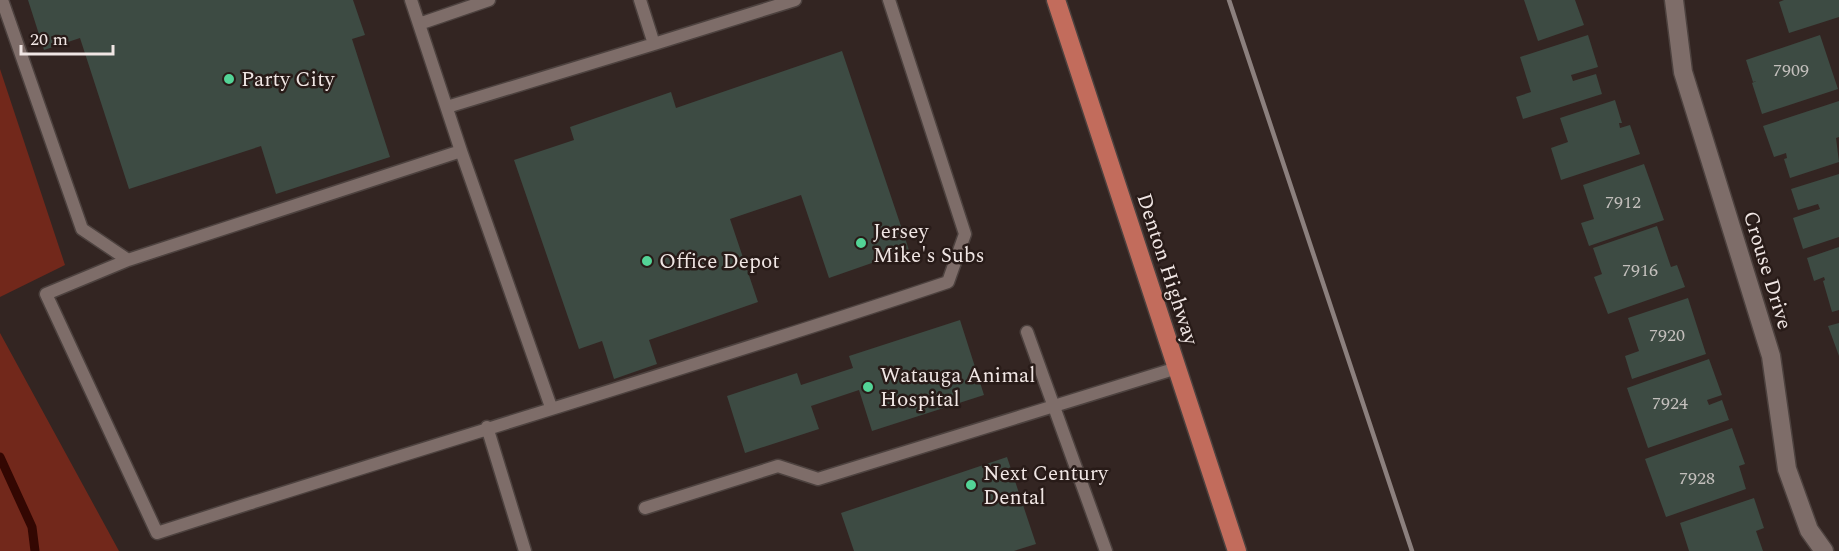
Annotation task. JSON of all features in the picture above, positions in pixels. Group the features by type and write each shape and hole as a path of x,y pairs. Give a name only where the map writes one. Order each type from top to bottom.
{"main road":[{"name":"Denton Highway","path":"1056,0 1237,551"}],"street":[{"name":"Crouse Drive","path":"1674,0 1683,72 1771,356 1787,469 1809,530 1824,551"}],"lane":[{"path":"2,0 82,230 128,260"},
{"path":"411,0 461,151 551,407"},
{"path":"419,24 489,0"},
{"path":"640,0 654,44"},
{"path":"447,107 795,0"},
{"path":"461,151 128,260 46,294 157,532 551,407 786,336 948,282 965,234 889,0"},
{"path":"1027,332 1106,551"},
{"path":"645,508 778,466 819,478 1177,368"},
{"path":"487,427 525,551"}],"shaded area":[{"path":"0,69 65,265 0,297"},
{"path":"0,333 119,551 0,551"}],"building":[{"name":"Party City","path":"28,0 353,0 365,35 352,39 390,157 276,194 261,146 129,189 80,38 44,50"},
{"path":"1524,0 1575,0 1584,25 1538,41"},
{"path":"1784,0 1839,0 1839,17 1789,33 1779,2"},
{"path":"1588,35 1598,67 1571,75 1573,81 1596,74 1602,94 1523,119 1516,97 1531,92 1520,57"},
{"path":"1820,35 1838,89 1762,114 1752,83 1756,81 1753,82 1746,60"},
{"name":"Office Depot","path":"842,51 909,250 829,278 801,195 730,219 758,302 649,340 657,364 614,379 602,341 579,349 514,160 574,140 570,127 671,92 676,108"},
{"path":"1615,100 1622,123 1619,123 1620,128 1630,125 1640,154 1561,180 1551,148 1568,142 1560,118"},
{"path":"1839,101 1839,137 1836,138 1839,162 1790,178 1784,159 1787,158 1786,153 1774,157 1763,126"},
{"path":"1644,164 1664,220 1589,246 1581,223 1594,219 1583,185"},
{"path":"1839,174 1839,237 1803,249 1793,218 1820,209 1818,204 1798,210 1791,189"},
{"path":"1657,226 1671,267 1677,265 1685,287 1608,314 1594,277 1602,274 1593,248"},
{"path":"1839,247 1839,310 1832,312 1823,281 1824,277 1814,281 1807,258"},
{"path":"1688,298 1706,354 1632,379 1625,356 1639,351 1628,318"},
{"name":"Watauga Animal Hospital","path":"960,320 984,395 872,431 859,390 811,406 819,429 745,453 727,396 797,373 801,385 853,368 849,356"},
{"path":"1839,323 1839,356 1828,326"},
{"path":"1709,359 1722,395 1707,400 1709,405 1722,400 1729,420 1648,448 1627,388"},
{"path":"1732,428 1745,464 1739,466 1746,489 1666,517 1645,459"},
{"name":"Next Century Dental","path":"1007,457 1036,544 1014,551 854,551 841,513"},
{"path":"1754,498 1764,528 1756,531 1763,551 1689,551 1680,523"}],"waterway":[{"path":"0,457 32,527 35,551"}],"railway":[{"path":"1229,0 1412,551"}],"place":[{"name":"Party City","path":"229,79"},
{"name":"Jersey Mike's Subs","path":"861,243"},
{"name":"Office Depot","path":"647,261"},
{"name":"Watauga Animal Hospital","path":"868,387"},
{"name":"Next Century Dental","path":"971,485"}]}
